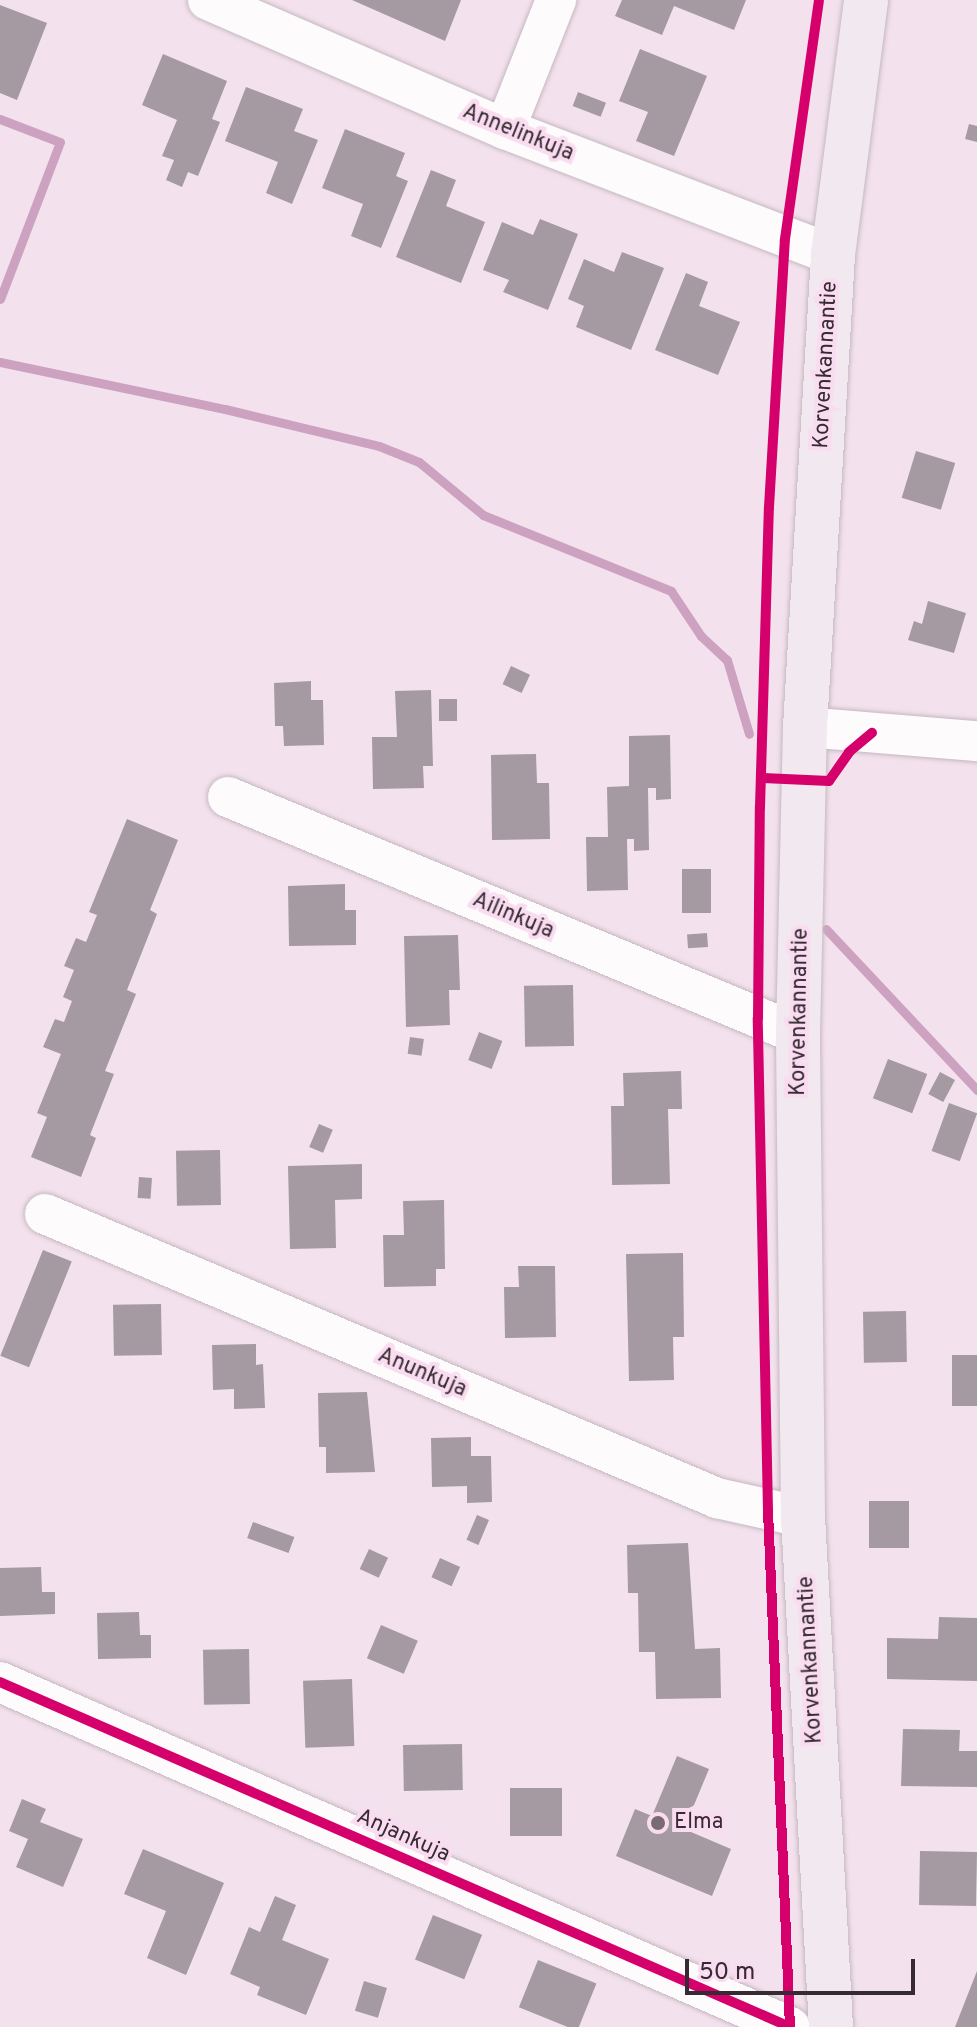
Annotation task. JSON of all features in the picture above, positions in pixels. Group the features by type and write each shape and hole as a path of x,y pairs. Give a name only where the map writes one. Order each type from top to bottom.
{"main road":[{"name":"Korvenkannantie","path":"831,2027 803,1517 798,1034 805,727 833,255 866,0"}],"street":[{"name":"Annelinkuja","path":"208,0 505,129 833,255"},
{"path":"505,129 556,0"},
{"path":"805,727 977,741"},
{"name":"Ailinkuja","path":"228,797 798,1034"},
{"name":"Anunkuja","path":"45,1214 717,1498 803,1517"},
{"name":"Anjankuja","path":"0,1682 790,2027"}],"building":[{"path":"352,0 461,0 445,41"},
{"path":"622,0 746,0 734,30 674,6 662,35 615,16"},
{"path":"0,5 47,23 17,100 0,93"},
{"path":"640,49 707,76 674,156 636,141 648,112 619,101"},
{"path":"163,54 227,81 212,119 220,122 198,176 188,172 182,187 166,180 174,160 162,156 177,120 142,105"},
{"path":"246,87 303,109 294,131 318,140 292,204 266,193 278,162 225,141"},
{"path":"578,92 606,103 601,117 573,106"},
{"path":"969,124 977,126 977,142 965,139"},
{"path":"345,129 405,153 396,176 408,181 381,248 351,236 363,204 322,188"},
{"path":"431,170 456,180 446,206 485,222 461,283 396,257"},
{"path":"540,219 578,234 548,310 503,292 509,280 483,270 502,222 533,235"},
{"path":"622,252 664,268 631,350 576,327 584,306 568,299 584,259 614,272"},
{"path":"686,273 708,282 699,306 740,322 718,375 655,350"},
{"path":"916,451 955,463 941,510 902,498"},
{"path":"928,601 966,613 954,653 908,640 914,621 922,624"},
{"path":"511,666 530,675 522,693 503,684"},
{"path":"311,681 311,700 323,700 324,745 284,746 283,726 275,726 274,683"},
{"path":"431,690 433,766 423,766 424,788 373,789 372,737 397,737 395,691"},
{"path":"439,699 457,699 457,721 439,721"},
{"path":"670,735 671,799 656,800 656,788 648,788 649,850 634,851 634,839 627,839 628,890 587,891 586,837 608,837 607,787 629,786 629,736"},
{"path":"536,754 537,783 549,783 550,839 492,840 491,755"},
{"path":"127,819 178,840 150,910 157,914 127,990 136,994 105,1071 114,1074 90,1135 96,1138 81,1177 31,1157 47,1117 37,1113 61,1054 43,1047 55,1019 64,1022 72,1001 63,997 74,970 64,966 76,938 86,942 97,915 89,912"},
{"path":"682,869 711,869 711,913 682,913"},
{"path":"345,884 345,910 356,910 356,945 289,946 288,886"},
{"path":"707,933 708,947 688,948 687,934"},
{"path":"458,935 460,990 449,990 450,1025 406,1027 404,936"},
{"path":"573,985 574,1046 525,1047 524,986"},
{"path":"479,1032 502,1041 492,1069 468,1060"},
{"path":"410,1037 424,1039 421,1056 408,1054"},
{"path":"888,1059 927,1074 912,1113 873,1098"},
{"path":"681,1071 682,1109 668,1109 670,1184 612,1185 611,1106 624,1106 623,1073"},
{"path":"940,1072 955,1080 943,1102 928,1094"},
{"path":"949,1103 977,1113 960,1161 932,1151"},
{"path":"319,1124 333,1130 323,1153 309,1147"},
{"path":"220,1150 221,1205 177,1206 176,1151"},
{"path":"362,1164 362,1199 335,1200 336,1248 290,1249 288,1166"},
{"path":"139,1177 152,1178 151,1199 138,1198"},
{"path":"444,1200 445,1269 436,1269 436,1286 384,1287 383,1235 404,1235 403,1201"},
{"path":"43,1250 72,1262 29,1367 0,1356"},
{"path":"683,1253 684,1337 673,1337 674,1380 629,1381 626,1254"},
{"path":"518,1266 555,1266 556,1337 505,1338 504,1287 519,1287"},
{"path":"161,1304 162,1355 114,1356 113,1305"},
{"path":"906,1311 907,1362 864,1363 863,1312"},
{"path":"256,1344 256,1365 263,1364 265,1408 234,1409 234,1389 213,1390 212,1345"},
{"path":"952,1355 977,1355 977,1406 952,1406"},
{"path":"367,1392 375,1472 326,1473 326,1447 319,1447 318,1393"},
{"path":"471,1437 471,1456 491,1456 492,1502 467,1503 467,1486 432,1487 431,1438"},
{"path":"869,1501 909,1501 909,1548 869,1548"},
{"path":"477,1515 489,1520 478,1545 466,1540"},
{"path":"253,1522 294,1537 289,1553 247,1538"},
{"path":"688,1543 695,1649 720,1648 721,1698 656,1699 655,1652 639,1652 638,1593 628,1593 627,1545"},
{"path":"369,1549 388,1558 379,1578 360,1569"},
{"path":"440,1558 460,1567 452,1586 431,1577"},
{"path":"41,1567 42,1592 55,1592 55,1614 0,1616 0,1568"},
{"path":"139,1612 140,1635 151,1635 151,1658 98,1659 97,1613"},
{"path":"939,1617 977,1618 977,1681 887,1679 887,1638 938,1639"},
{"path":"381,1625 418,1641 404,1674 367,1658"},
{"path":"249,1649 250,1704 204,1705 203,1650"},
{"path":"352,1679 354,1746 305,1748 303,1681"},
{"path":"903,1729 960,1730 959,1751 977,1751 977,1787 901,1786"},
{"path":"462,1744 463,1790 404,1791 403,1745"},
{"name":"Elma","path":"677,1756 709,1769 684,1829 731,1849 712,1896 616,1856 635,1809 652,1816"},
{"path":"510,1788 562,1788 562,1836 510,1836"},
{"path":"22,1799 46,1809 40,1822 83,1839 63,1887 16,1867 28,1839 9,1831"},
{"path":"143,1849 224,1883 186,1975 147,1958 166,1911 124,1894"},
{"path":"920,1851 977,1852 976,1906 919,1905"},
{"path":"275,1896 296,1905 282,1940 329,1959 306,2015 257,1995 260,1987 230,1974 249,1927 260,1932"},
{"path":"433,1915 482,1935 464,1979 415,1960"},
{"path":"538,1960 596,1984 579,2027 568,2027 519,2007"},
{"path":"977,1971 977,2027 955,2027"},
{"path":"364,1981 387,1988 378,2018 355,2011"}],"waterway":[{"path":"0,119 60,142 0,299"},
{"path":"0,362 225,409 379,446 419,462 483,515 671,591 701,636 727,660 749,734"},
{"path":"826,929 977,1090"}],"cycle path":[{"path":"0,1682 790,2027 768,1510 758,1018 760,807 769,507 785,239 819,0"},
{"path":"763,778 829,781 849,752 872,733"}],"place":[{"name":"Elma","path":"658,1823"}]}
